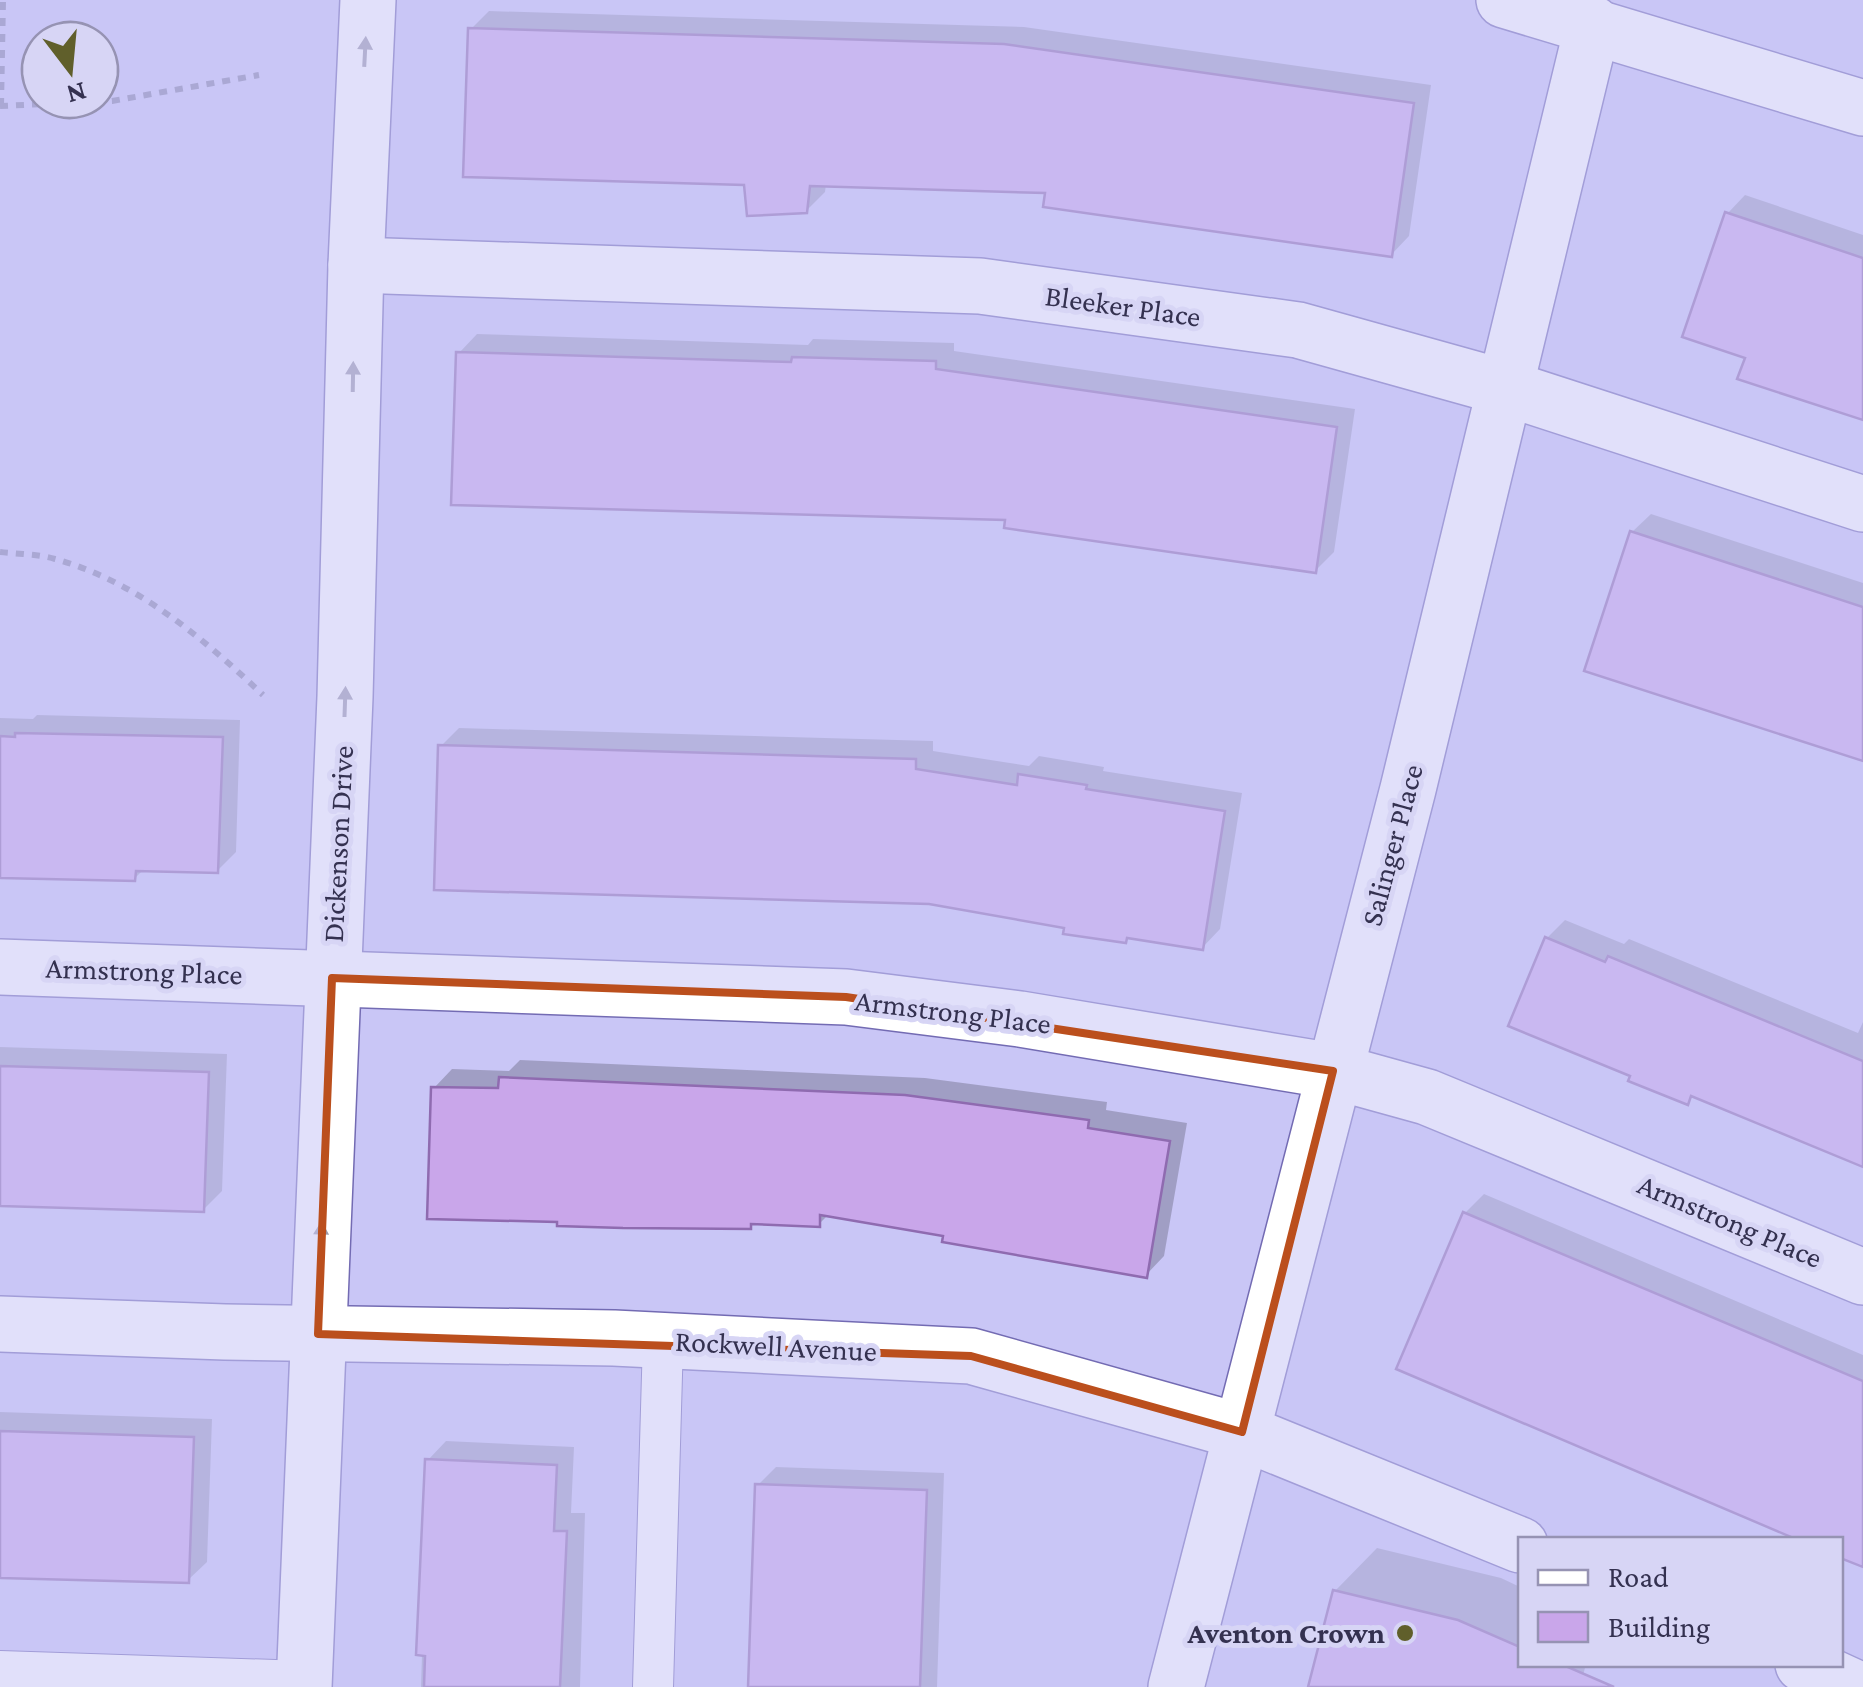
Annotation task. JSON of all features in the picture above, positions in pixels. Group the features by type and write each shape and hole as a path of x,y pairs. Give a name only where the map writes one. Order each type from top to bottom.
{"street":[{"name":"Dickenson Drive","path":"304,1684 345,697 356,265 368,0"},
{"path":"1504,0 1596,12 1863,108"},
{"name":"Salinger Place","path":"1176,1687 1408,788 1596,12"},
{"name":"Bleeker Place","path":"356,265 980,286 1298,330 1506,388 1863,504"},
{"name":"Armstrong Place","path":"0,966 846,998 1020,1018 1333,1071 1427,1097 1863,1277"},
{"name":"Rockwell Avenue","path":"0,1324 663,1340 970,1356 1242,1432 1518,1544"},
{"path":"1809,1667 1854,1687"}],"lane":[{"path":"653,1687 663,1340"},
{"path":"0,1672 304,1684"}],"path":[{"path":"3,0 0,106 112,101 259,75"},
{"path":"0,552 53,558 107,579 162,610 215,649 263,695"}],"highlighted area":[{"path":"332,978 846,997 1333,1071 1242,1432 971,1356 318,1334"}],"building":[{"path":"468,28 1004,44 1414,103 1392,257 1043,207 1045,193 810,186 807,213 747,216 744,185 463,177"},
{"path":"1725,212 1863,258 1863,420 1737,379 1745,358 1682,337"},
{"path":"456,352 791,362 792,357 936,361 936,369 1337,427 1316,573 1004,528 1005,520 451,505"},
{"path":"1630,531 1863,607 1863,761 1584,671"},
{"path":"15,733 223,737 218,873 136,871 135,881 0,878 0,736 15,737"},
{"path":"438,745 916,759 916,769 1017,785 1018,774 1225,811 1203,950 1127,938 1126,943 1063,934 1064,928 929,904 434,890"},
{"path":"1545,937 1605,962 1608,956 1863,1061 1863,1167 1691,1096 1688,1105 1628,1081 1630,1076 1508,1026"},
{"path":"0,1066 209,1072 204,1212 0,1206"},
{"path":"499,1077 905,1095 1089,1120 1088,1128 1170,1141 1147,1278 942,1242 943,1236 820,1215 820,1227 751,1224 751,1229 427,1219 431,1087 498,1088"},
{"path":"1463,1212 1863,1381 1863,1567 1843,1559 1843,1537 1791,1537 1396,1369"},
{"path":"0,1431 194,1437 189,1583 0,1578"},
{"path":"425,1459 557,1465 554,1531 567,1531 560,1687 424,1687 425,1656 416,1655"},
{"path":"755,1484 927,1490 920,1687 748,1687"},
{"name":"Aventon Crown","path":"1333,1590 1458,1620 1518,1646 1518,1667 1568,1667 1614,1687 1308,1687"}],"place":[{"name":"Aventon Crown","path":"1405,1633"}]}
